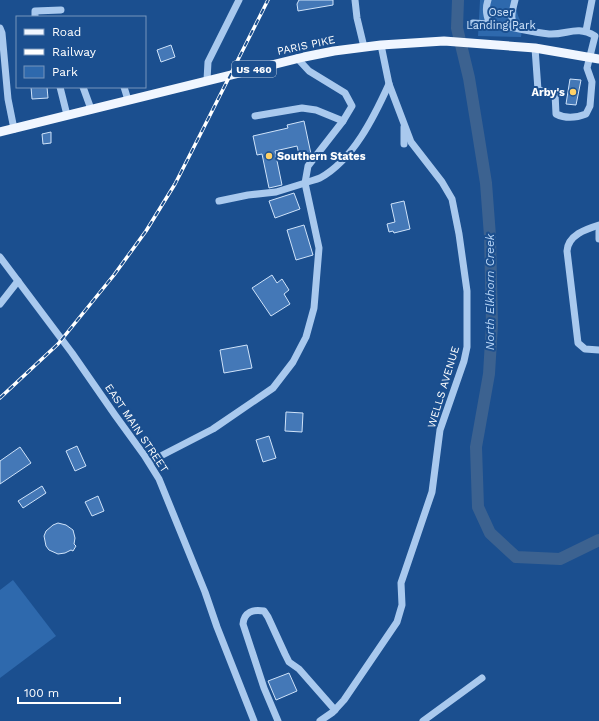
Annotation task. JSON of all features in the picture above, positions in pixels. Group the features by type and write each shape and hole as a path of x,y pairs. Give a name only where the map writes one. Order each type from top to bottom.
{"main road":[{"name":"PARIS PIKE","path":"0,132 296,58 364,47 444,41 535,48 599,59"}],"street":[{"path":"207,80 208,62 239,0"},
{"path":"355,0 357,18 364,47"},
{"path":"488,0 486,10 487,18 490,24"},
{"path":"515,0 512,23 515,27"},
{"path":"586,31 592,0"},
{"path":"35,16 35,11 61,10"},
{"path":"473,23 515,27 549,34 576,30 597,34 587,68 592,82 590,106 586,114 576,118 556,114 555,93 538,90 535,48"},
{"path":"0,28 2,33 8,99 14,129"},
{"name":"WELLS AVENUE","path":"320,721 335,710 344,700 398,622 402,605 401,583 432,492 440,430 464,361 467,347 467,291 459,234 452,199 442,182 411,142 389,84 381,45"},
{"path":"149,462 183,446 212,429 273,388 293,362 306,337 314,308 319,248 305,183 308,166 343,121 352,106 345,93 309,71 296,58"},
{"path":"219,201 248,195 276,192 320,178 335,167 351,150 363,134 376,112 389,84"},
{"path":"60,88 67,115"},
{"path":"83,88 91,109"},
{"path":"124,88 128,100"},
{"path":"255,116 302,108 316,110 343,121"},
{"path":"404,123 404,144"},
{"path":"599,225 574,237 569,243 567,251 576,339 585,349 599,350"},
{"path":"599,231 599,239"},
{"name":"EAST MAIN STREET","path":"0,258 72,353 149,462 159,479 205,592 217,627 254,721"},
{"path":"0,304 18,281"},
{"path":"278,721 264,688 243,624 243,619 253,610 264,611 289,662 299,669 335,710"},
{"path":"423,721 482,678"}],"green space":[{"name":"Oser Landing Park","path":"480,0 517,0 517,13 523,25 521,37 478,36"},
{"path":"13,580 56,636 0,678 0,590"}],"building":[{"path":"299,0 333,0 333,5 298,11 297,4"},
{"path":"171,45 175,57 161,62 157,50"},
{"name":"Arby's","path":"570,79 581,80 576,105 566,104"},
{"path":"31,88 47,88 48,98 32,99"},
{"name":"Southern States","path":"304,121 311,154 309,157 300,159 297,146 275,151 282,185 269,188 262,154 257,155 253,136 288,128 287,125"},
{"path":"51,132 51,143 43,144 42,134"},
{"path":"294,193 300,209 275,218 269,201"},
{"path":"404,201 410,229 394,233 393,231 389,232 387,224 395,222 391,204"},
{"path":"304,225 313,255 296,260 287,230"},
{"path":"272,275 277,283 282,279 289,290 284,294 290,304 271,316 252,288"},
{"path":"247,345 252,368 224,373 220,350"},
{"path":"286,412 303,413 302,432 285,431"},
{"path":"269,436 276,458 263,462 256,440"},
{"path":"77,446 86,466 75,471 66,451"},
{"path":"20,447 31,463 0,484 0,461"},
{"path":"42,486 46,493 23,508 18,501"},
{"path":"98,496 104,511 92,516 85,502"},
{"path":"58,523 66,525 73,530 75,538 74,544 76,546 73,551 71,550 58,554 49,550 46,546 44,536 46,531"},
{"path":"289,673 297,691 276,700 268,681"}],"waterway":[{"name":"North Elkhorn Creek","path":"458,0 457,28 469,78 486,183 490,236 492,324 489,374 476,447 478,507 490,533 516,557 560,559 599,540"}],"railway":[{"path":"0,398 58,344 114,275 146,231 175,184 268,0"}],"place":[{"name":"Arby's","path":"573,92"},
{"name":"Southern States","path":"269,156"}]}
